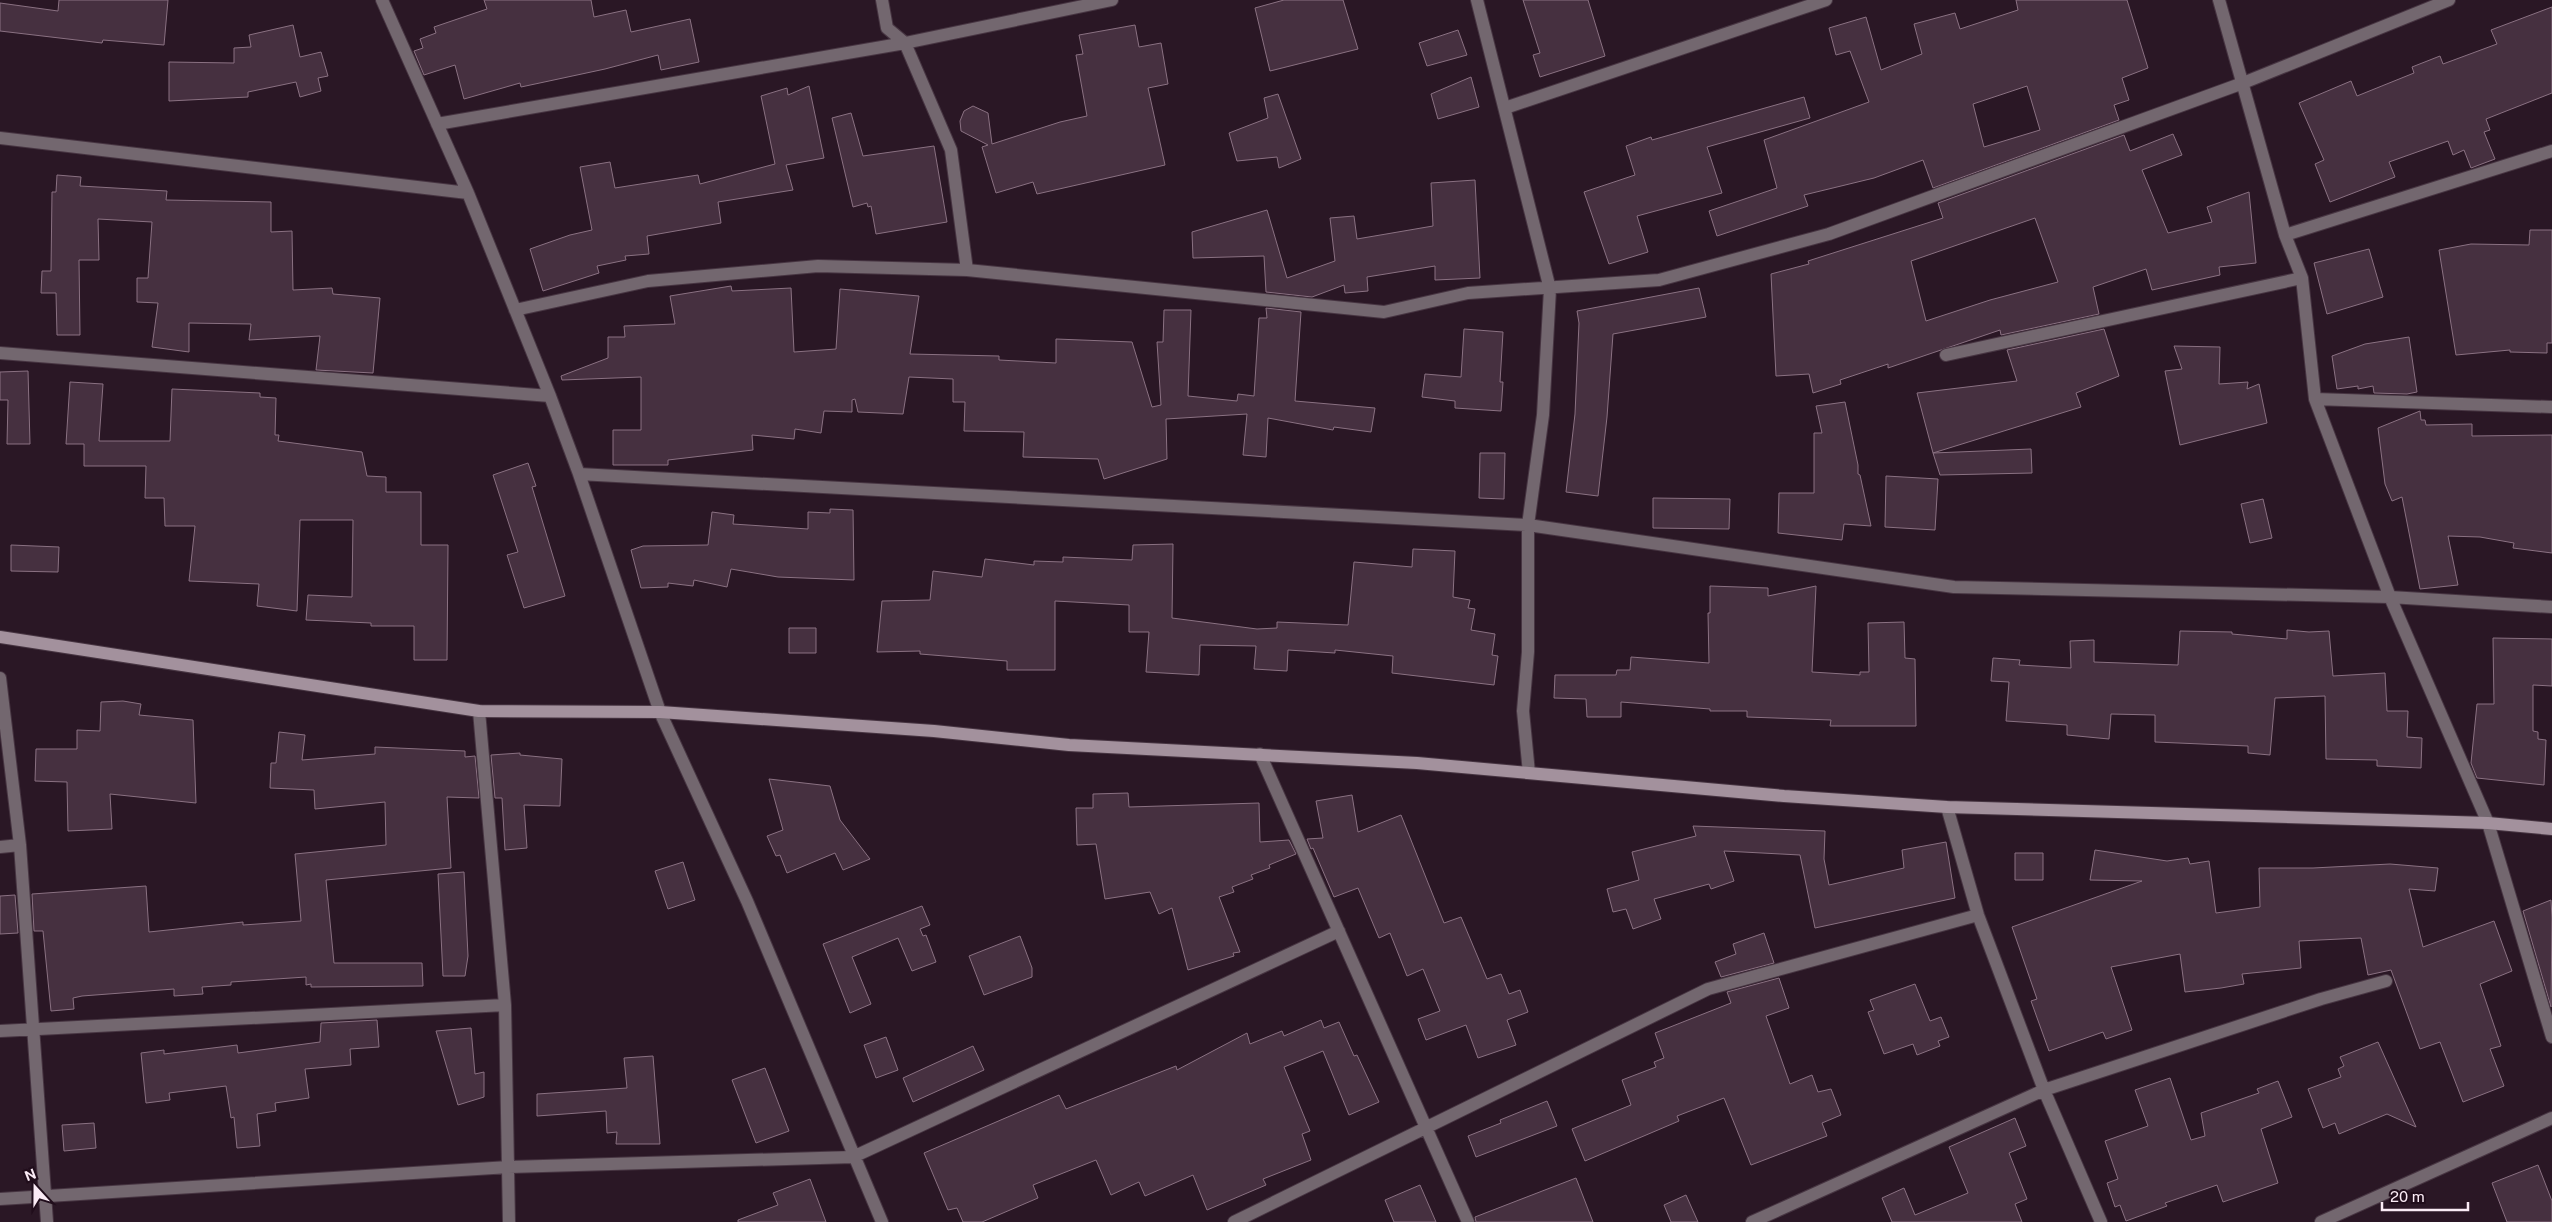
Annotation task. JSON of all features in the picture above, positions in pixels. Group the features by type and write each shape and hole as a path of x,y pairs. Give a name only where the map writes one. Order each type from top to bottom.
{"main road":[{"path":"0,637 479,711 660,712 934,731 1069,745 1417,763 1784,796 1947,807 2488,824 2552,829"}],"street":[{"path":"382,0 468,192 550,396 579,474 660,712 747,901 853,1157 882,1222"},
{"path":"882,0 887,28 905,43 951,150 967,270"},
{"path":"437,124 905,43 1112,0"},
{"path":"1477,0 1550,289 1543,415 1528,524 1528,652 1523,712 1529,772"},
{"path":"1505,108 1826,0"},
{"path":"2219,0 2285,235 2302,278 2314,399 2390,597 2488,824 2552,1037"},
{"path":"515,310 657,280 818,266 967,270 1384,312 1468,293 1550,289 1659,280 1829,234 2243,83 2449,0"},
{"path":"0,138 468,192"},
{"path":"2285,235 2552,151"},
{"path":"1946,355 2302,278"},
{"path":"0,353 550,396"},
{"path":"2314,399 2552,407"},
{"path":"579,474 1528,524 1954,587 2390,597 2552,607"},
{"path":"0,678 20,845 47,1222"},
{"path":"479,711 505,1005 509,1222"},
{"path":"1260,754 1468,1222"},
{"path":"1947,807 1978,915 2044,1090 2101,1222"},
{"path":"0,847 20,845"},
{"path":"1234,1222 1708,989 1978,915"},
{"path":"0,1199 509,1167 853,1157 1338,931"},
{"path":"1752,1222 2044,1090 2321,999 2386,981"},
{"path":"0,1031 505,1005"},
{"path":"2322,1222 2552,1118"}],"building":[{"path":"59,0 168,0 164,45 103,40 102,43 0,31 0,3 58,11"},
{"path":"484,0 591,0 594,17 626,10 631,32 690,19 699,62 661,70 658,55 605,69 521,87 520,83 464,99 455,65 424,75 414,51 423,48 420,39 436,33 434,27 487,9"},
{"path":"1284,0 1343,0 1358,49 1270,71 1255,8"},
{"path":"1523,0 1588,0 1605,56 1540,77 1533,55 1540,53"},
{"path":"2016,0 2127,0 2148,68 2122,78 2129,100 2114,105 2119,120 1933,188 1923,160 1874,178 1804,195 1808,206 1717,236 1709,211 1777,188 1764,140 1869,102 1850,51 1836,55 1829,28 1866,17 1881,70 1922,54 1914,24 1955,13 1960,29 2018,10","holes":["2027,86 2040,130 1984,147 1973,104"]},
{"path":"2552,7 2552,93 2486,119 2490,130 2484,132 2495,159 2471,168 2464,150 2453,155 2448,141 2389,162 2395,177 2330,202 2315,164 2324,160 2299,103 2351,81 2357,96 2414,73 2412,67 2440,56 2443,64 2497,44 2491,30"},
{"path":"293,25 300,57 321,52 328,76 318,78 321,91 300,97 296,82 248,92 248,97 169,101 169,62 234,63 234,48 251,47 249,35"},
{"path":"1135,25 1139,47 1161,43 1168,84 1148,88 1165,165 1037,194 1033,182 996,193 982,147 988,145 961,131 960,121 964,111 973,106 988,113 992,144 1060,122 1087,116 1076,55 1083,54 1079,35"},
{"path":"1458,30 1467,55 1427,66 1419,43"},
{"path":"1471,77 1479,107 1438,119 1431,94"},
{"path":"809,86 824,158 786,165 793,190 718,202 721,223 647,236 649,254 625,256 626,260 597,266 599,273 543,291 530,249 570,235 592,230 580,167 610,162 615,188 698,175 700,184 775,164 761,96 787,88 788,95"},
{"path":"1278,94 1301,159 1279,168 1277,157 1237,161 1229,133 1268,118 1264,98"},
{"path":"1804,97 1810,118 1707,147 1722,193 1637,216 1648,252 1609,264 1584,192 1635,175 1626,146 1651,137 1652,140"},
{"path":"851,113 863,156 934,146 947,222 876,234 871,206 868,207 867,203 853,207 832,118"},
{"path":"2173,134 2182,155 2142,170 2168,233 2212,222 2207,207 2249,192 2256,263 2219,267 2220,275 2152,290 2146,269 2093,287 2099,314 2001,335 2000,330 1888,368 1888,364 1840,380 1841,384 1813,393 1809,374 1776,376 1771,274 1809,264 1808,261 1943,218 1938,203 2124,135 2130,151","holes":["2035,218 2058,282 1990,300 1926,321 1911,261"]},
{"path":"57,175 81,177 80,186 167,191 166,200 271,202 271,232 292,231 293,290 332,288 333,294 380,298 373,373 316,370 320,336 249,340 251,324 189,323 189,352 152,347 158,303 137,302 137,278 148,278 152,222 98,219 99,260 79,260 80,335 57,335 56,293 41,293 42,271 51,271 52,192 56,192"},
{"path":"1475,180 1480,278 1435,280 1435,266 1367,277 1368,291 1345,293 1344,285 1312,297 1266,292 1264,256 1193,258 1192,232 1267,210 1287,278 1335,261 1330,218 1354,216 1357,239 1433,226 1431,183"},
{"path":"2530,230 2552,230 2552,343 2547,343 2547,353 2510,352 2510,350 2456,355 2439,250 2471,244 2529,245"},
{"path":"2369,249 2383,297 2327,314 2314,263"},
{"path":"731,286 732,291 791,288 794,352 836,349 840,289 919,296 910,354 999,356 999,360 1056,363 1056,339 1132,342 1152,407 1161,405 1157,342 1163,342 1164,310 1191,310 1188,396 1237,401 1238,394 1254,396 1259,318 1267,318 1266,308 1301,312 1295,401 1375,408 1371,432 1334,427 1333,430 1268,418 1266,457 1243,455 1247,414 1166,419 1167,459 1104,479 1098,459 1023,457 1024,432 964,431 965,402 953,402 953,379 909,377 903,414 858,412 855,399 852,400 852,412 824,411 821,433 795,429 794,439 752,435 753,450 668,460 668,465 613,465 613,430 641,430 641,377 562,380 561,376 608,358 608,337 625,337 624,326 675,324 670,296"},
{"path":"1699,288 1706,317 1613,334 1607,417 1598,496 1566,492 1575,414 1579,323 1577,311"},
{"path":"1464,329 1503,332 1500,382 1503,382 1501,411 1455,408 1455,401 1422,397 1425,374 1461,377"},
{"path":"2104,329 2119,376 2076,393 2081,407 1933,453 1917,393 2017,381 2007,350"},
{"path":"2409,337 2417,392 2407,394 2374,393 2373,386 2358,389 2358,386 2337,389 2332,356 2365,344"},
{"path":"2174,346 2220,347 2219,384 2248,382 2247,389 2259,384 2267,423 2180,445 2165,371 2182,369"},
{"path":"28,371 30,444 7,444 8,400 0,400 0,372"},
{"path":"70,382 103,384 99,441 170,441 172,389 260,393 260,397 276,398 275,435 279,435 278,441 362,452 367,476 386,477 386,492 421,492 421,545 448,545 447,660 414,660 414,626 371,626 371,623 306,620 308,595 352,597 353,520 300,520 297,611 257,606 259,584 189,581 195,526 165,526 164,498 145,498 146,466 84,466 84,444 66,444"},
{"path":"1845,402 1858,465 1858,474 1860,475 1871,526 1844,524 1842,540 1778,533 1779,493 1814,493 1814,433 1822,433 1816,406"},
{"path":"2420,411 2421,420 2425,420 2426,425 2472,424 2472,436 2552,435 2552,553 2513,548 2514,543 2480,537 2448,536 2458,585 2420,589 2402,497 2392,501 2385,484 2378,428"},
{"path":"2031,449 2032,473 1940,475 1933,453"},
{"path":"1480,453 1505,453 1504,499 1479,498"},
{"path":"528,463 536,486 532,487 565,596 524,608 507,555 518,552 493,475"},
{"path":"1886,476 1938,479 1935,530 1885,527"},
{"path":"1653,498 1730,499 1729,529 1653,528"},
{"path":"2263,499 2272,538 2250,543 2241,504"},
{"path":"830,509 853,510 854,580 778,577 731,569 727,587 694,580 693,586 668,583 668,587 641,588 631,550 643,546 708,545 712,512 734,515 733,524 808,529 808,512 830,513"},
{"path":"1173,544 1172,618 1257,629 1277,628 1277,622 1348,625 1354,562 1412,567 1413,549 1455,551 1453,597 1470,600 1468,608 1475,609 1471,630 1495,634 1492,655 1498,656 1494,685 1392,673 1393,656 1335,650 1335,653 1288,650 1287,671 1254,669 1256,646 1200,645 1199,675 1146,672 1149,632 1129,632 1129,605 1055,601 1055,670 1007,670 1007,661 920,654 920,651 877,652 882,601 930,600 933,571 982,577 985,559 1034,565 1034,561 1063,562 1063,557 1132,560 1133,545"},
{"path":"11,545 59,547 58,572 11,571"},
{"path":"1710,586 1768,588 1768,596 1816,586 1812,672 1860,675 1860,672 1869,672 1868,623 1904,622 1905,658 1915,659 1916,726 1830,726 1831,720 1747,717 1747,711 1710,711 1710,709 1621,702 1621,717 1587,717 1586,699 1554,698 1555,675 1616,675 1617,670 1630,670 1631,657 1709,663 1708,613 1710,613"},
{"path":"789,628 816,628 816,653 789,653"},
{"path":"2287,630 2329,631 2333,676 2385,673 2387,711 2408,711 2407,737 2422,738 2421,768 2377,766 2377,760 2326,759 2325,696 2275,698 2270,755 2248,753 2248,746 2155,742 2155,715 2111,714 2109,739 2067,735 2067,725 2006,721 2009,682 1991,681 1993,658 2020,660 2019,665 2071,668 2070,641 2094,640 2094,662 2178,665 2180,631 2232,632 2232,634 2287,639"},
{"path":"2493,638 2552,639 2552,686 2533,685 2533,731 2538,732 2538,739 2546,740 2544,785 2477,778 2471,763 2477,704 2494,704"},
{"path":"123,701 141,704 139,715 193,720 196,803 110,794 112,829 68,831 67,782 35,781 36,749 77,749 77,730 100,731 101,702"},
{"path":"279,732 305,735 302,760 375,754 375,747 465,751 465,757 475,756 479,798 447,797 451,868 326,880 334,963 422,963 423,986 311,987 311,984 306,985 306,977 231,982 231,985 202,987 203,994 174,996 174,989 82,996 73,998 74,1009 51,1011 43,931 34,931 32,894 146,886 149,932 243,922 243,925 301,921 295,854 386,845 385,802 315,809 314,790 270,788 271,763 276,763"},
{"path":"520,753 520,755 562,759 560,806 524,805 527,848 505,850 502,798 495,798 491,755"},
{"path":"769,779 830,786 840,820 870,859 843,870 835,853 787,873 780,855 776,856 767,836 783,830"},
{"path":"1128,793 1129,807 1259,803 1260,842 1289,840 1296,854 1269,865 1270,868 1251,875 1253,879 1232,887 1234,892 1219,897 1240,952 1233,953 1234,956 1188,970 1172,908 1159,914 1150,892 1105,899 1096,844 1077,845 1076,808 1093,808 1093,794"},
{"path":"1352,795 1358,832 1401,815 1444,923 1461,917 1487,979 1501,974 1509,994 1520,990 1528,1012 1507,1020 1516,1045 1478,1058 1466,1025 1426,1040 1418,1019 1440,1011 1423,969 1407,976 1390,933 1379,938 1358,888 1334,897 1313,848 1311,849 1307,839 1323,838 1316,801"},
{"path":"1693,826 1825,831 1824,859 1829,885 1904,868 1902,850 1946,842 1955,898 1815,928 1800,855 1724,851 1734,881 1711,889 1709,884 1654,899 1661,919 1633,929 1626,909 1613,912 1607,889 1639,880 1632,852 1696,836"},
{"path":"2095,850 2167,861 2188,858 2190,864 2209,861 2216,913 2260,907 2259,868 2313,868 2390,864 2438,868 2435,891 2409,889 2423,947 2494,921 2512,971 2480,984 2501,1046 2490,1049 2504,1086 2463,1102 2440,1042 2420,1049 2391,970 2368,975 2361,938 2299,941 2301,968 2242,974 2244,984 2221,988 2185,992 2180,954 2111,967 2132,1030 2106,1039 2103,1032 2049,1051 2031,1001 2037,999 2012,927 2142,881 2090,880"},
{"path":"2015,853 2043,853 2043,880 2015,880"},
{"path":"683,862 695,900 668,909 655,871"},
{"path":"464,872 468,956 465,976 443,976 438,874"},
{"path":"15,895 18,933 0,934 0,896"},
{"path":"2551,900 2552,918 2551,1007 2523,911"},
{"path":"922,906 930,925 920,929 923,936 926,935 936,962 912,971 898,938 852,957 871,1004 850,1013 823,944"},
{"path":"1764,933 1774,963 1721,977 1715,962 1736,954 1733,944"},
{"path":"1020,936 1032,968 1032,977 984,995 969,956"},
{"path":"1779,978 1789,1008 1766,1016 1790,1084 1812,1075 1818,1092 1831,1089 1841,1115 1822,1123 1827,1136 1751,1165 1724,1098 1677,1116 1679,1121 1585,1161 1572,1129 1631,1105 1622,1080 1656,1067 1654,1062 1664,1058 1655,1033 1731,1003 1727,992"},
{"path":"1915,984 1930,1021 1941,1017 1949,1037 1938,1041 1940,1046 1917,1055 1913,1044 1884,1054 1868,1012 1874,1010 1870,1000"},
{"path":"377,1020 379,1047 350,1049 351,1065 305,1069 309,1098 275,1103 276,1111 257,1114 260,1146 237,1148 234,1117 231,1118 226,1086 169,1093 170,1100 146,1103 141,1053 164,1050 164,1054 237,1045 238,1053 320,1042 321,1023"},
{"path":"1321,1020 1324,1028 1339,1022 1354,1056 1357,1055 1379,1102 1349,1115 1323,1051 1284,1067 1310,1131 1302,1134 1311,1160 1263,1179 1266,1185 1207,1210 1193,1175 1145,1196 1139,1182 1111,1195 1096,1160 1033,1185 1038,1198 982,1222 963,1222 957,1208 948,1210 924,1153 1059,1095 1066,1109 1176,1066 1177,1070 1247,1033 1250,1044 1282,1031 1284,1036"},
{"path":"471,1028 475,1074 484,1072 484,1097 458,1105 436,1031"},
{"path":"886,1037 898,1070 876,1078 864,1045"},
{"path":"2378,1042 2416,1127 2387,1114 2339,1134 2335,1123 2323,1128 2308,1089 2341,1077 2338,1069 2344,1066 2340,1057"},
{"path":"973,1046 984,1070 913,1102 903,1078"},
{"path":"653,1056 660,1144 616,1144 617,1132 607,1133 606,1111 537,1116 537,1094 627,1088 624,1058"},
{"path":"765,1068 789,1131 756,1143 732,1080"},
{"path":"2170,1078 2191,1140 2205,1136 2201,1113 2259,1093 2257,1089 2278,1081 2292,1117 2261,1129 2278,1183 2223,1202 2217,1185 2165,1203 2167,1206 2126,1221 2120,1205 2115,1207 2107,1183 2118,1179 2105,1141 2148,1126 2135,1090"},
{"path":"1547,1101 1557,1126 1476,1157 1468,1136 1501,1123 1500,1120"},
{"path":"2015,1118 2026,1146 2009,1153 2027,1199 2015,1204 2022,1222 1892,1222 1882,1198 1904,1188 1915,1215 1968,1193 1949,1147"},
{"path":"94,1123 96,1148 64,1151 62,1125"},
{"path":"2538,1165 2552,1201 2552,1222 2507,1222 2492,1183"},
{"path":"1576,1178 1593,1222 1476,1222 1475,1217"},
{"path":"810,1179 826,1222 738,1222 738,1220 778,1205 773,1193"},
{"path":"1420,1185 1436,1222 1394,1222 1385,1200"},
{"path":"1686,1195 1698,1222 1671,1222 1664,1205"}]}
